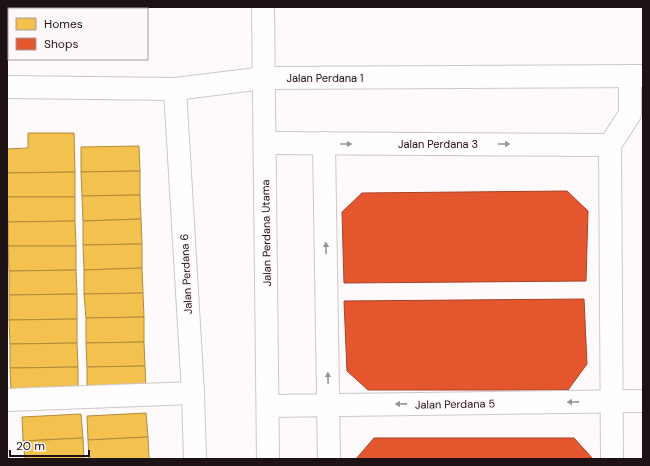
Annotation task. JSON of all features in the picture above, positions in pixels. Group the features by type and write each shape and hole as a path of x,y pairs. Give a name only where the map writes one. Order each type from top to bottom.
{"street":[{"name":"Jalan Perdana Utama","path":"263,7 268,459"},
{"name":"Jalan Perdana 1","path":"7,87 175,89 264,78 637,76"},
{"path":"612,459 610,145 630,114 637,76"},
{"name":"Jalan Perdana 6","path":"175,89 193,393 195,459"},
{"name":"Jalan Perdana 3","path":"265,143 610,145"},
{"path":"324,144 329,459"},
{"path":"7,400 193,393"},
{"name":"Jalan Perdana 5","path":"268,406 643,401"}],"building: Homes":[{"path":"28,133 74,133 75,172 7,173 7,149 28,148"},
{"path":"139,146 140,171 81,172 81,147"},
{"path":"140,171 140,195 82,196 81,172"},
{"path":"75,172 75,197 7,197 7,173"},
{"path":"140,195 141,219 83,221 82,196"},
{"path":"7,197 75,197 75,221 8,222"},
{"path":"141,219 142,244 83,245 83,221"},
{"path":"75,221 76,246 8,246 8,222"},
{"path":"142,244 142,268 84,270 83,245"},
{"path":"8,246 76,246 76,270 9,271"},
{"path":"142,268 143,293 84,294 84,270"},
{"path":"76,270 77,294 9,295 9,271"},
{"path":"143,293 144,317 86,318 84,294"},
{"path":"77,294 77,319 9,320 9,295"},
{"path":"144,317 144,342 86,343 86,318"},
{"path":"77,319 77,343 10,344 9,320"},
{"path":"144,342 145,366 87,367 86,343"},
{"path":"77,343 78,367 10,368 10,344"},
{"path":"145,366 146,390 87,391 87,367"},
{"path":"78,367 78,392 11,392 10,368"},
{"path":"146,413 148,437 88,440 87,416"},
{"path":"81,414 83,438 23,441 22,417"},
{"path":"148,437 149,459 89,459 88,440"},
{"path":"83,438 84,459 25,459 23,441"}],"building: Shops":[{"path":"567,191 588,211 586,281 344,283 342,212 362,193"},
{"path":"584,299 587,364 568,390 368,390 347,371 344,301"},
{"path":"374,438 574,438 593,459 356,459"}]}
